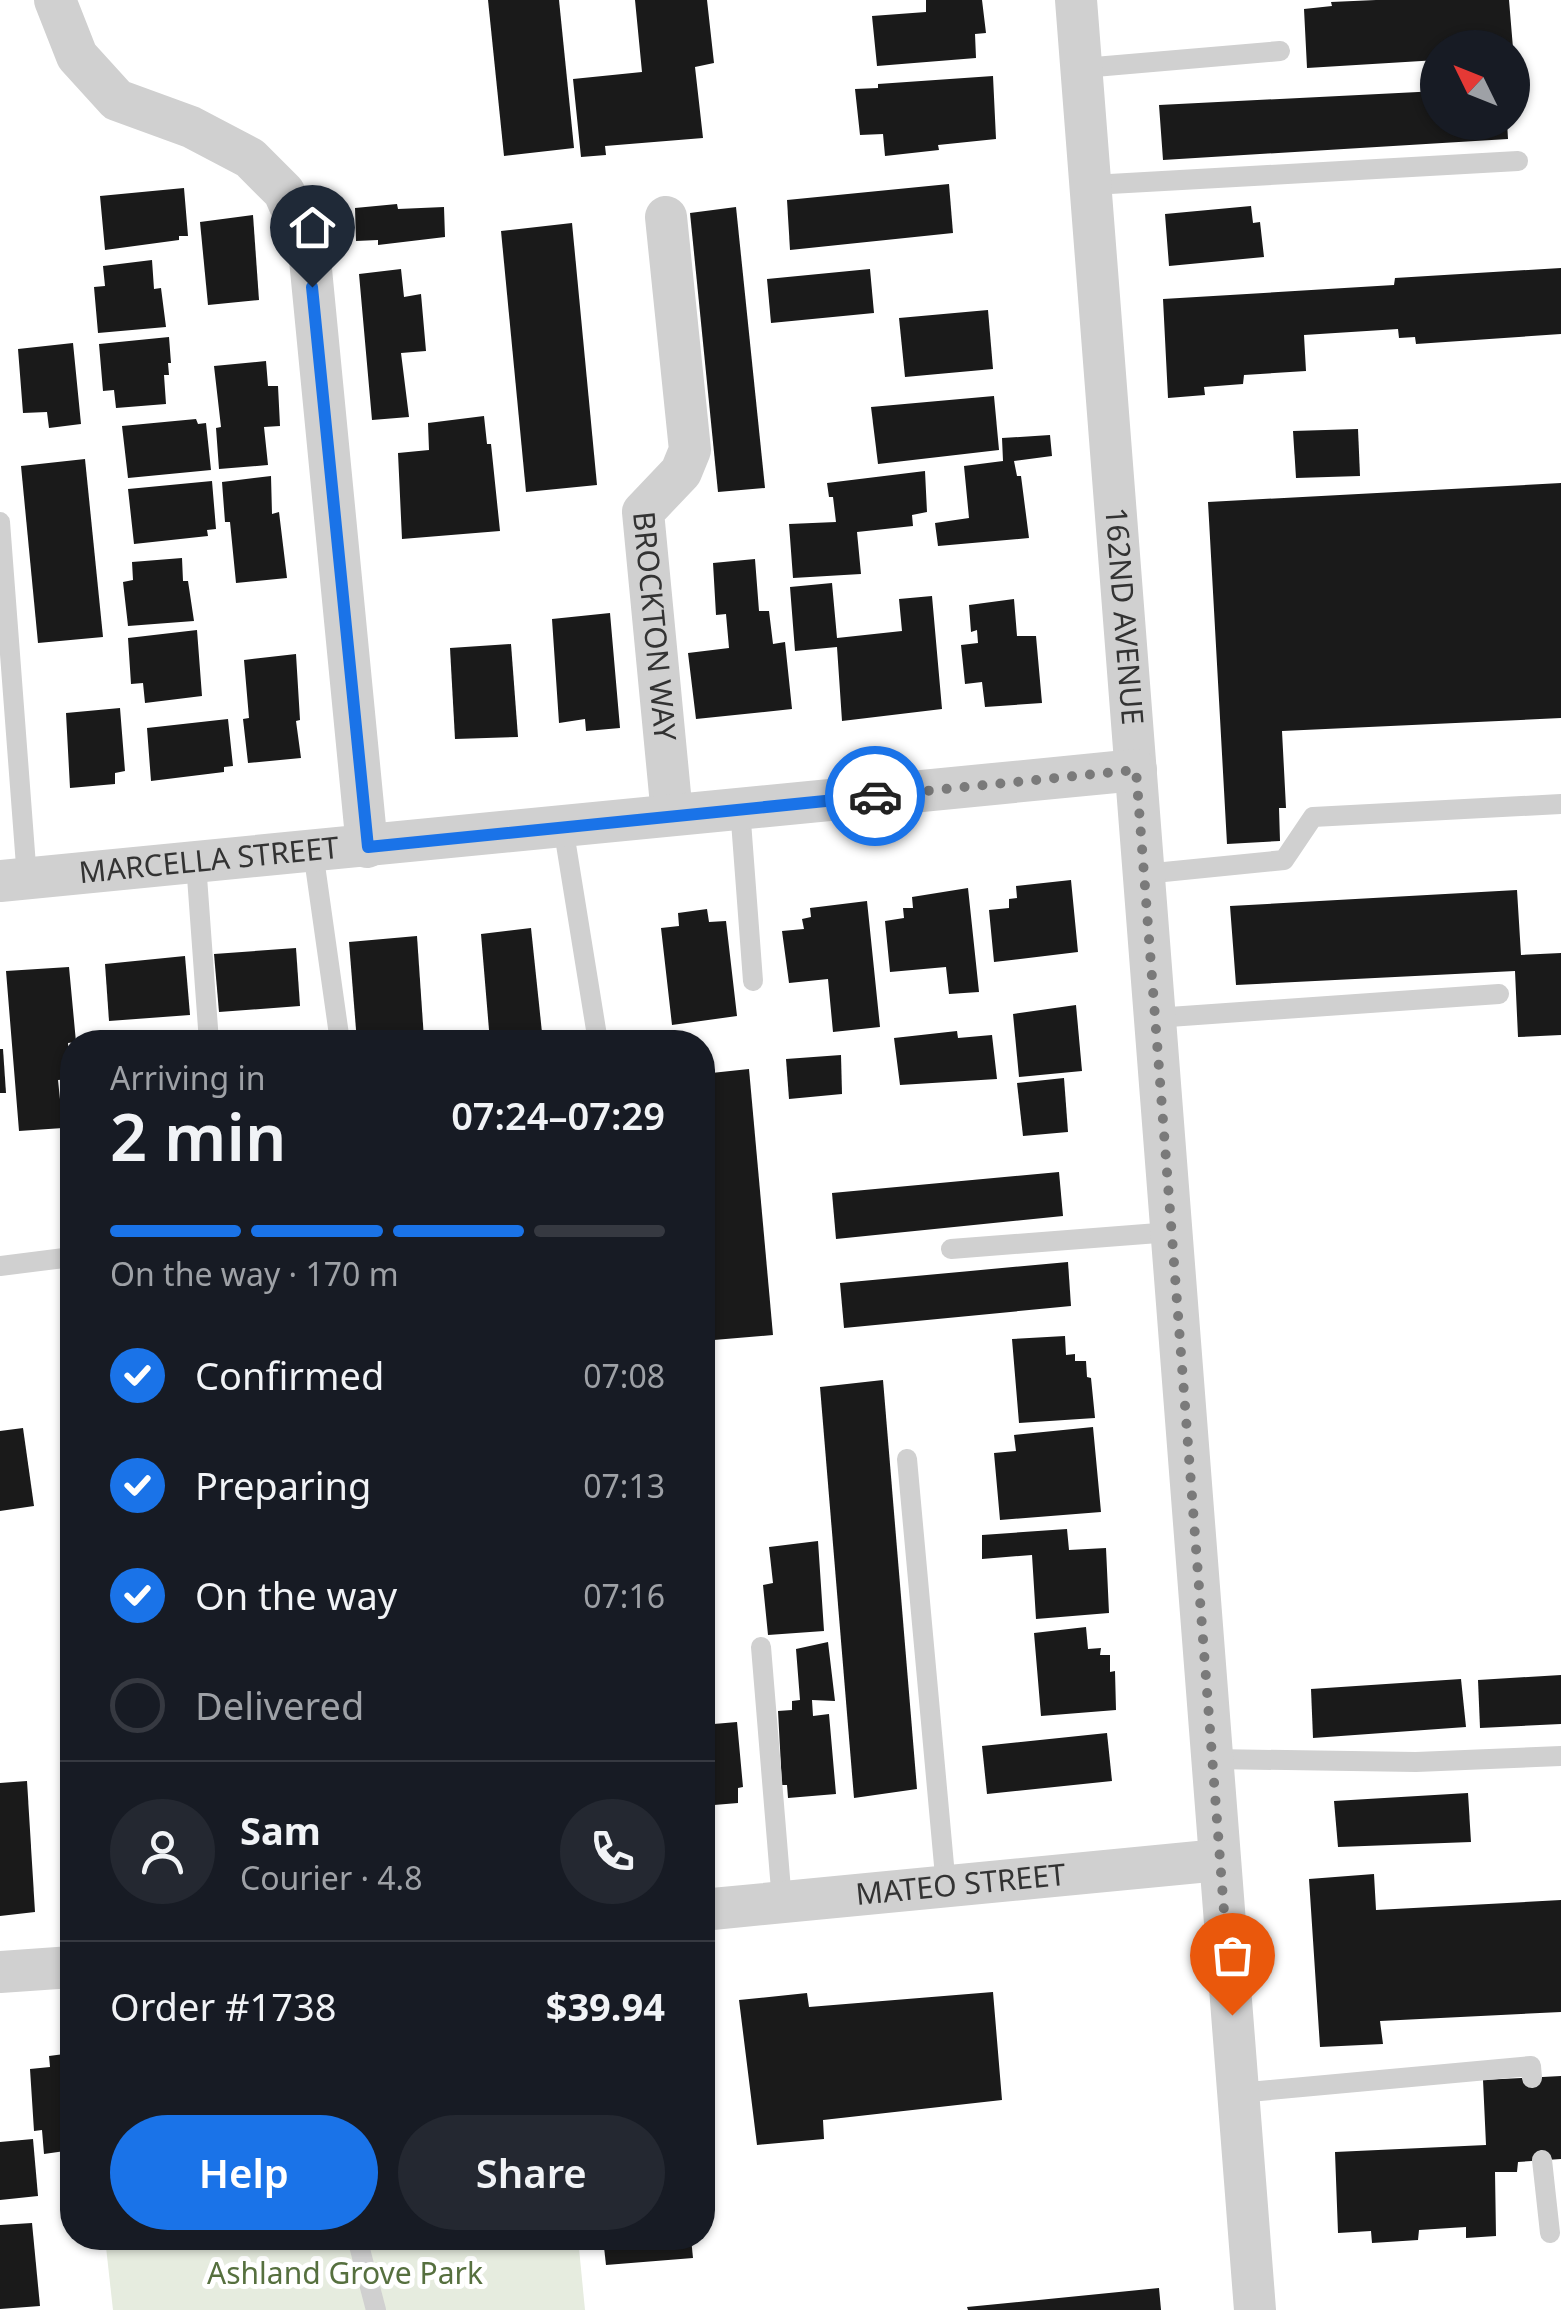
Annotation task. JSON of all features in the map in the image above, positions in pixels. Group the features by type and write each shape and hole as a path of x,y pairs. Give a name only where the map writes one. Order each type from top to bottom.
{"street":[{"path":"55,0 78,56 117,100 190,127 250,158 284,192 309,249 368,847"},
{"name":"162ND AVENUE","path":"1076,0 1255,2310"},
{"name":"BROCKTON WAY","path":"666,216 690,450 681,472 643,512 672,815"},
{"name":"MARCELLA STREET","path":"14,880 1136,770"},
{"name":"MATEO STREET","path":"715,1909 1219,1860"},
{"path":"0,1972 60,1968"}],"lane":[{"path":"1083,68 1280,51"},
{"path":"1092,185 1518,161"},
{"path":"0,522 14,880"},
{"path":"1144,874 1284,860 1313,817 1561,804"},
{"path":"740,808 752,981"},
{"path":"563,826 596,1030"},
{"path":"313,852 338,1030"},
{"path":"196,863 208,1030"},
{"path":"1155,1018 1499,994"},
{"path":"951,1249 1171,1232"},
{"path":"0,1266 60,1258"},
{"path":"907,1459 946,1886"},
{"path":"761,1646 782,1902"},
{"path":"1212,1759 1416,1762 1561,1756"},
{"path":"1238,2093 1531,2066 1532,2078"},
{"path":"1542,2160 1550,2232"},
{"path":"360,2250 376,2310"}],"green space":[{"name":"Ashland Grove Park","path":"106,2250 579,2250 585,2310 113,2310"}],"building":[{"path":"488,0 559,0 574,148 504,156"},
{"path":"635,0 707,0 714,63 695,67 703,138 605,146 606,155 581,157 573,79 642,72"},
{"path":"926,0 982,0 986,33 975,34 976,58 877,66 872,16 926,12"},
{"path":"1509,0 1512,30 1420,30 1420,61 1307,68 1304,9 1332,6 1331,2"},
{"path":"993,76 996,139 885,156 883,134 860,135 855,89"},
{"path":"1420,92 1420,140 1492,140 1163,160 1159,105"},
{"path":"949,184 953,233 790,250 787,200"},
{"path":"184,188 188,236 105,250 100,196"},
{"path":"397,204 398,209 444,207 445,237 378,245 378,240 356,241 355,208"},
{"path":"1251,206 1253,223 1260,222 1264,257 1169,266 1165,214"},
{"path":"736,207 765,488 718,492 690,213"},
{"path":"253,215 259,300 208,305 200,222"},
{"path":"572,223 597,485 526,492 501,231"},
{"path":"152,260 154,289 161,288 166,327 98,333 94,287 105,286 103,266"},
{"path":"1561,268 1561,334 1416,344 1415,337 1399,338 1398,329 1304,335 1306,371 1244,375 1243,384 1204,387 1205,395 1168,398 1163,299 1394,285 1395,278"},
{"path":"401,269 404,297 421,294 426,351 401,353 409,417 372,420 359,274"},
{"path":"870,269 874,313 771,323 767,279"},
{"path":"988,310 993,369 905,377 899,318"},
{"path":"169,337 171,363 169,375 164,375 166,404 116,408 114,390 103,391 99,344"},
{"path":"73,343 81,424 49,428 47,412 23,413 18,349"},
{"path":"266,361 268,386 278,386 280,426 264,427 268,465 219,469 216,428 221,427 214,366"},
{"path":"994,396 999,450 878,464 871,407"},
{"path":"484,416 487,444 491,444 500,531 402,539 398,453 429,450 428,423"},
{"path":"196,419 198,424 206,423 211,470 128,478 122,426"},
{"path":"1358,429 1360,476 1296,478 1293,431"},
{"path":"1050,435 1052,456 1014,461 1017,476 1021,476 1029,538 938,546 935,523 969,518 964,466 1003,461 1002,438"},
{"path":"85,459 103,637 38,643 21,466"},
{"path":"925,471 927,512 912,515 913,526 857,532 861,574 793,578 789,524 836,522 827,483"},
{"path":"271,476 272,514 279,512 287,578 236,583 222,482"},
{"path":"212,481 216,529 207,530 208,536 134,544 128,489"},
{"path":"1561,483 1561,718 1282,731 1286,808 1279,808 1280,841 1227,844 1208,502"},
{"path":"182,558 183,581 188,581 194,621 128,626 123,582 133,580 132,562"},
{"path":"755,559 759,611 769,611 773,644 785,642 792,709 696,719 688,653 729,648 726,614 716,615 713,563"},
{"path":"832,583 837,638 902,631 899,599 932,596 942,709 842,721 837,647 795,651 790,587"},
{"path":"1014,599 1017,636 1036,636 1042,703 985,707 982,682 965,684 961,645 978,643 977,630 971,632 969,605"},
{"path":"610,613 620,728 586,731 585,719 559,723 552,619"},
{"path":"197,630 202,696 145,703 143,683 131,684 128,638"},
{"path":"511,644 518,737 455,739 450,648"},
{"path":"296,654 300,720 296,721 301,758 248,763 243,719 249,718 244,660"},
{"path":"120,708 125,771 115,773 115,784 70,788 66,713"},
{"path":"228,719 233,766 224,767 224,772 151,781 147,728"},
{"path":"1071,880 1078,952 994,962 989,910 1009,908 1009,899 1017,898 1016,886"},
{"path":"968,888 979,992 949,994 946,967 890,972 885,921 904,918 903,908 913,908 912,897"},
{"path":"1517,890 1521,955 1561,953 1561,1035 1518,1037 1515,971 1236,985 1230,906"},
{"path":"867,901 880,1027 833,1032 828,979 789,983 782,931 804,929 802,919 811,917 810,908"},
{"path":"707,909 709,922 726,921 737,1016 672,1025 661,928 679,926 678,913"},
{"path":"531,928 542,1030 489,1030 481,934"},
{"path":"417,936 423,1030 356,1030 349,942"},
{"path":"296,948 300,1006 219,1012 214,954"},
{"path":"185,956 190,1015 109,1021 105,964"},
{"path":"69,967 75,1030 60,1030 60,1128 19,1131 6,971"},
{"path":"1076,1005 1082,1071 1019,1077 1013,1014"},
{"path":"957,1031 958,1038 992,1035 997,1079 900,1085 894,1038"},
{"path":"3,1049 6,1093 0,1093"},
{"path":"841,1055 842,1094 789,1099 786,1059"},
{"path":"749,1069 773,1335 715,1340 715,1073"},
{"path":"1064,1078 1068,1132 1023,1136 1017,1083"},
{"path":"1059,1172 1063,1216 836,1239 832,1193"},
{"path":"1068,1262 1071,1306 844,1328 840,1283"},
{"path":"1065,1336 1066,1355 1075,1354 1075,1361 1086,1361 1095,1418 1019,1423 1012,1339"},
{"path":"883,1380 917,1789 854,1798 820,1387"},
{"path":"1093,1427 1101,1512 1000,1520 994,1453 1016,1451 1014,1435"},
{"path":"23,1428 34,1506 0,1511 0,1431"},
{"path":"1067,1529 1069,1550 1106,1548 1109,1613 1036,1619 1032,1555 982,1559 982,1535"},
{"path":"818,1541 824,1631 768,1635 763,1585 773,1583 769,1547"},
{"path":"1086,1627 1088,1649 1101,1648 1100,1655 1110,1655 1110,1672 1115,1671 1116,1710 1041,1716 1034,1633"},
{"path":"828,1642 835,1701 812,1700 813,1716 829,1714 836,1794 788,1798 787,1785 782,1785 778,1711 792,1710 792,1701 800,1700 796,1649"},
{"path":"1561,1675 1561,1724 1480,1728 1478,1680"},
{"path":"1461,1679 1466,1727 1313,1738 1311,1689"},
{"path":"737,1722 743,1787 738,1788 738,1803 715,1805 715,1724"},
{"path":"1107,1733 1112,1781 987,1794 982,1746"},
{"path":"27,1781 35,1912 0,1916 0,1783"},
{"path":"1468,1793 1471,1842 1338,1847 1334,1801"},
{"path":"1374,1874 1376,1910 1561,1900 1561,2012 1380,2021 1383,2044 1320,2047 1309,1879"},
{"path":"993,1992 1002,2100 823,2120 824,2139 757,2145 739,2000 807,1993 809,2007"},
{"path":"60,2055 60,2152 44,2154 42,2130 34,2131 30,2069 50,2067 49,2056"},
{"path":"1561,2076 1561,2159 1518,2162 1517,2172 1495,2172 1496,2236 1466,2238 1466,2227 1419,2230 1418,2240 1372,2243 1371,2231 1338,2233 1335,2152 1486,2145 1483,2080"},
{"path":"33,2139 38,2196 0,2200 0,2142"},
{"path":"32,2223 40,2306 0,2309 0,2225"},
{"path":"604,2250 692,2250 693,2258 606,2265"},
{"path":"1159,2288 1161,2310 967,2307"}],"way so far":[{"path":"875,796 1136,770 1232,2015"}],"route":[{"path":"312,287 368,847 875,796"}]}
